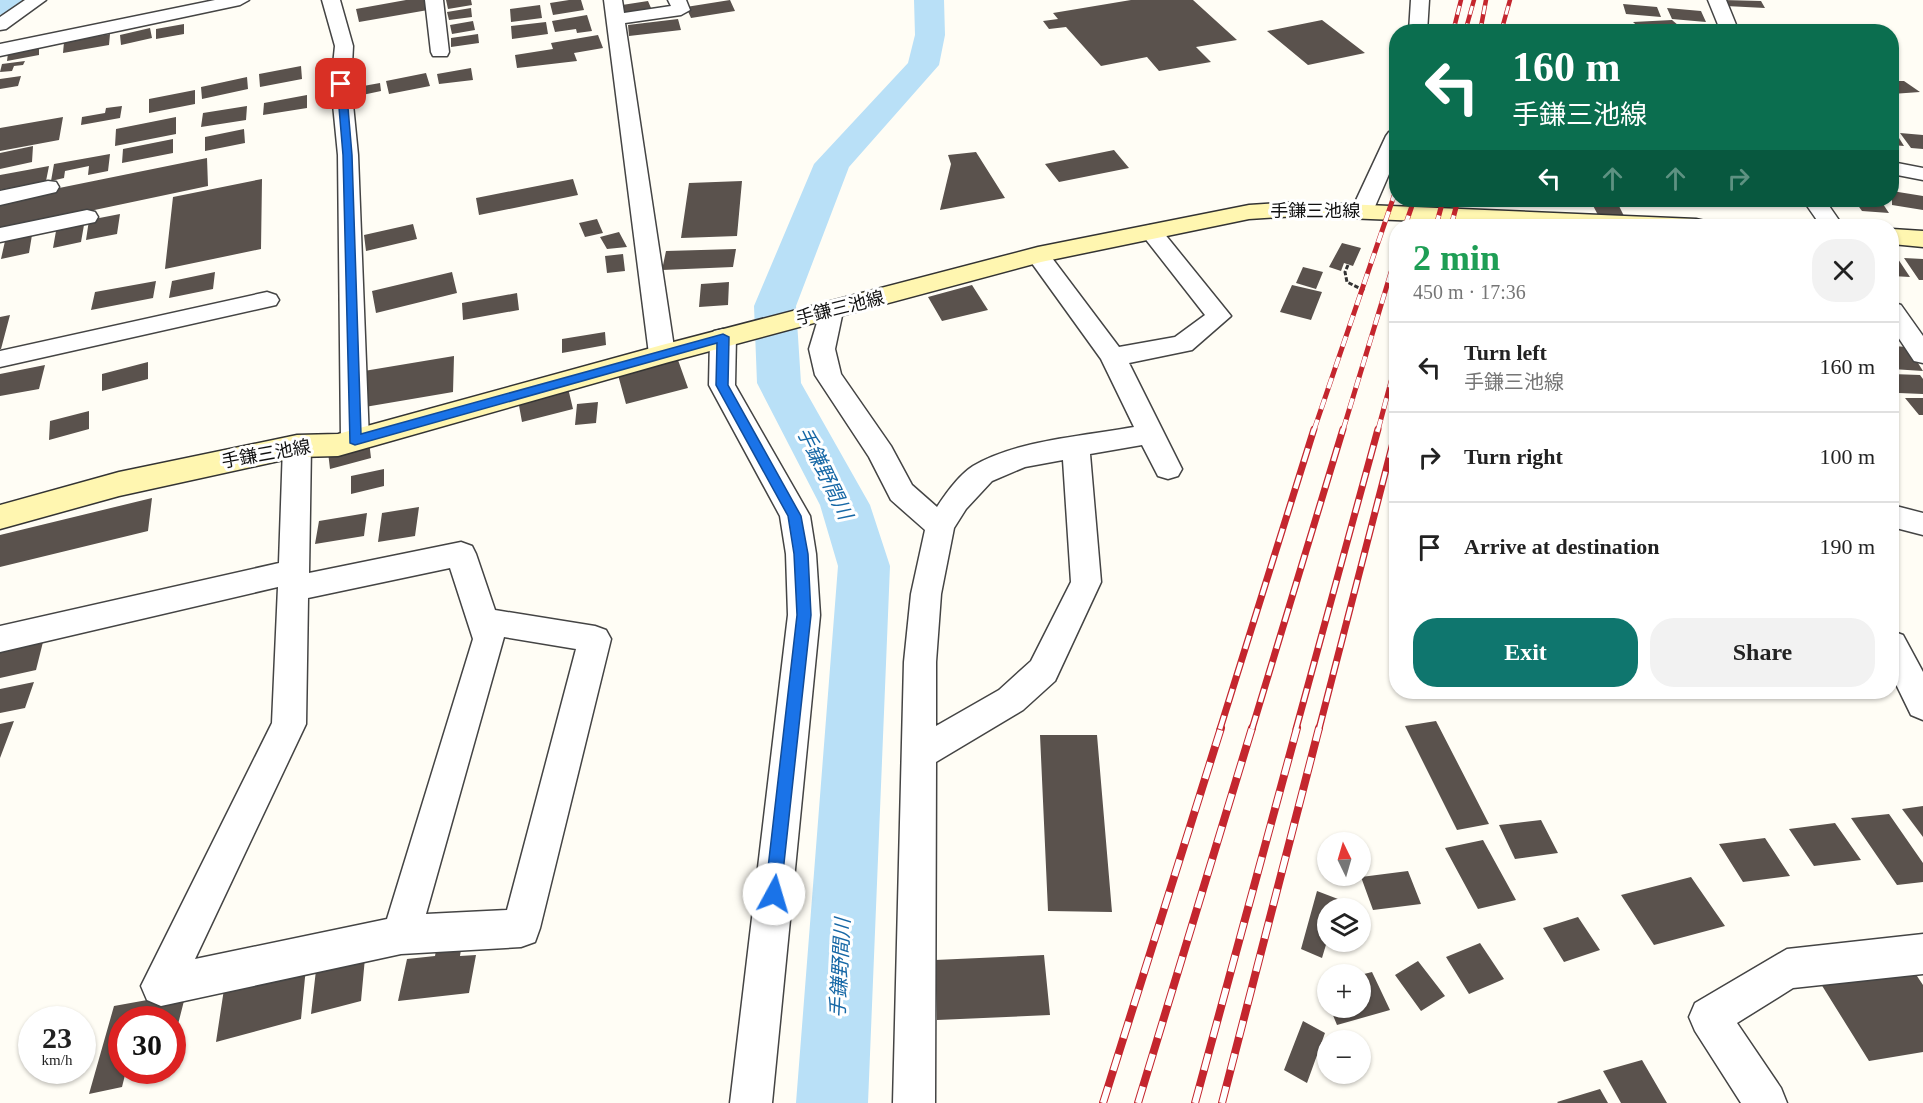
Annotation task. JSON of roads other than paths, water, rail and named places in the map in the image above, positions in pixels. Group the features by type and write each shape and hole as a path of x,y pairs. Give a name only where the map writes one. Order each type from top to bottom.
{"main road":[{"name":"手鎌三池線","path":"0,517 119,484 297,446 338,445 723,337 831,311 1038,255 1248,212 1296,209 1505,219"},
{"path":"1899,237 1923,238"}],"street":[{"path":"0,25 8,14 37,0"},
{"path":"0,50 240,0"},
{"path":"331,0 344,46 341,84 348,155 355,440"},
{"path":"434,0 440,52"},
{"path":"662,354 614,9 681,10 677,0"},
{"path":"1418,24 1420,0"},
{"path":"1717,0 1727,24"},
{"path":"0,38 8,14"},
{"path":"1362,211 1389,151"},
{"path":"1899,169 1923,174"},
{"path":"0,198 48,187"},
{"path":"0,234 87,217"},
{"path":"1113,357 1183,344 1219,316 1151,232"},
{"path":"1038,255 1113,357 1168,469"},
{"path":"0,359 267,300"},
{"path":"831,311 822,349 828,375 880,453 901,492 940,527"},
{"path":"1899,320 1923,355"},
{"path":"723,337 722,385 795,516 801,554 804,615 751,1103"},
{"path":"914,1103 920,662 926,594 940,527 956,501 981,474 1019,458 1152,433"},
{"path":"297,446 289,724 161,986 401,935 521,928 595,639 483,621"},
{"path":"918,754 1011,700 1043,670 1086,582 1076,447"},
{"path":"1899,518 1923,524"},
{"path":"0,639 294,580 461,554 489,639 401,935"},
{"path":"1899,658 1923,705"},
{"path":"1766,1103 1709,1017 1787,969 1923,954"}],"waterway":[{"path":"0,6 13,0"},
{"name":"手鎌野間川","path":"832,1103 864,566 845,505 779,383 775,306 832,164 923,65 930,35 929,0"}],"railway":[{"path":"1455,24 1461,0"},
{"path":"1467,24 1474,0"},
{"path":"1482,24 1486,0"},
{"path":"1503,24 1510,0"},
{"path":"1314,430 1390,207"},
{"path":"1407,219 1412,207"},
{"path":"1438,219 1441,207"},
{"path":"1453,219 1456,207"},
{"path":"1343,430 1389,279"},
{"path":"1378,430 1389,389"},
{"path":"1220,729 1314,429"},
{"path":"1252,729 1343,429"},
{"path":"1296,729 1378,429"},
{"path":"1319,729 1389,458"},
{"path":"1103,1103 1221,728"},
{"path":"1138,1103 1252,728"},
{"path":"1195,1103 1297,728"},
{"path":"1222,1103 1319,728"}]}
